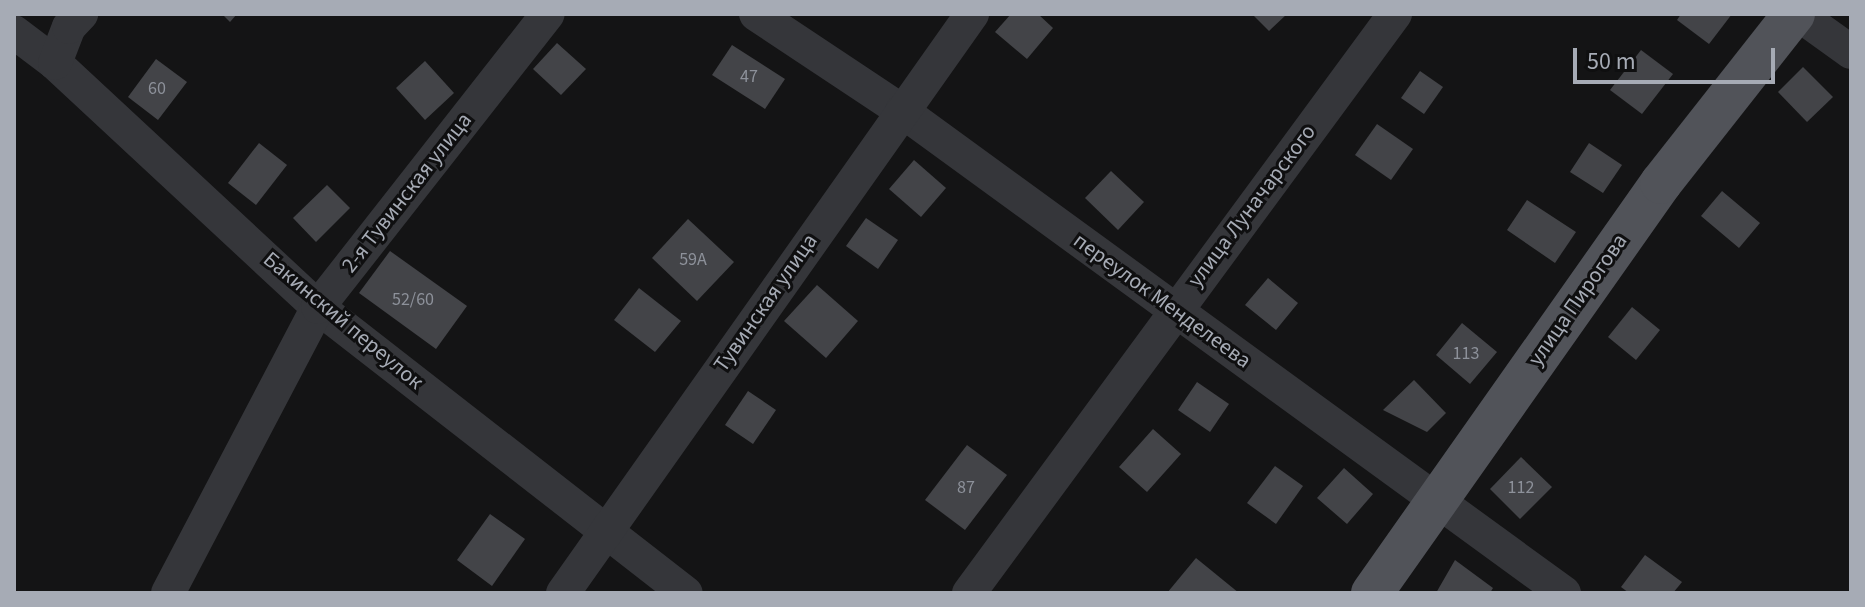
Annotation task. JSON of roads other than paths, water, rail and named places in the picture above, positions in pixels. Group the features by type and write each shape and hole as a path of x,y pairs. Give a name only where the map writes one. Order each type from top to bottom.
{"main road":[{"name":"улица Пирогова","path":"1372,593 1661,183 1796,14"}],"street":[{"path":"55,63 69,27 81,14"},
{"name":"2-я Тувинская улица","path":"168,593 318,307 548,14"},
{"name":"переулок Менделеева","path":"756,14 902,111 1564,593"},
{"name":"Тувинская улица","path":"563,593 972,14"},
{"name":"улица Луначарского","path":"969,593 1395,14"},
{"path":"1796,14 1851,52"},
{"name":"Бакинский переулок","path":"14,32 55,63 318,307 686,593"}]}
